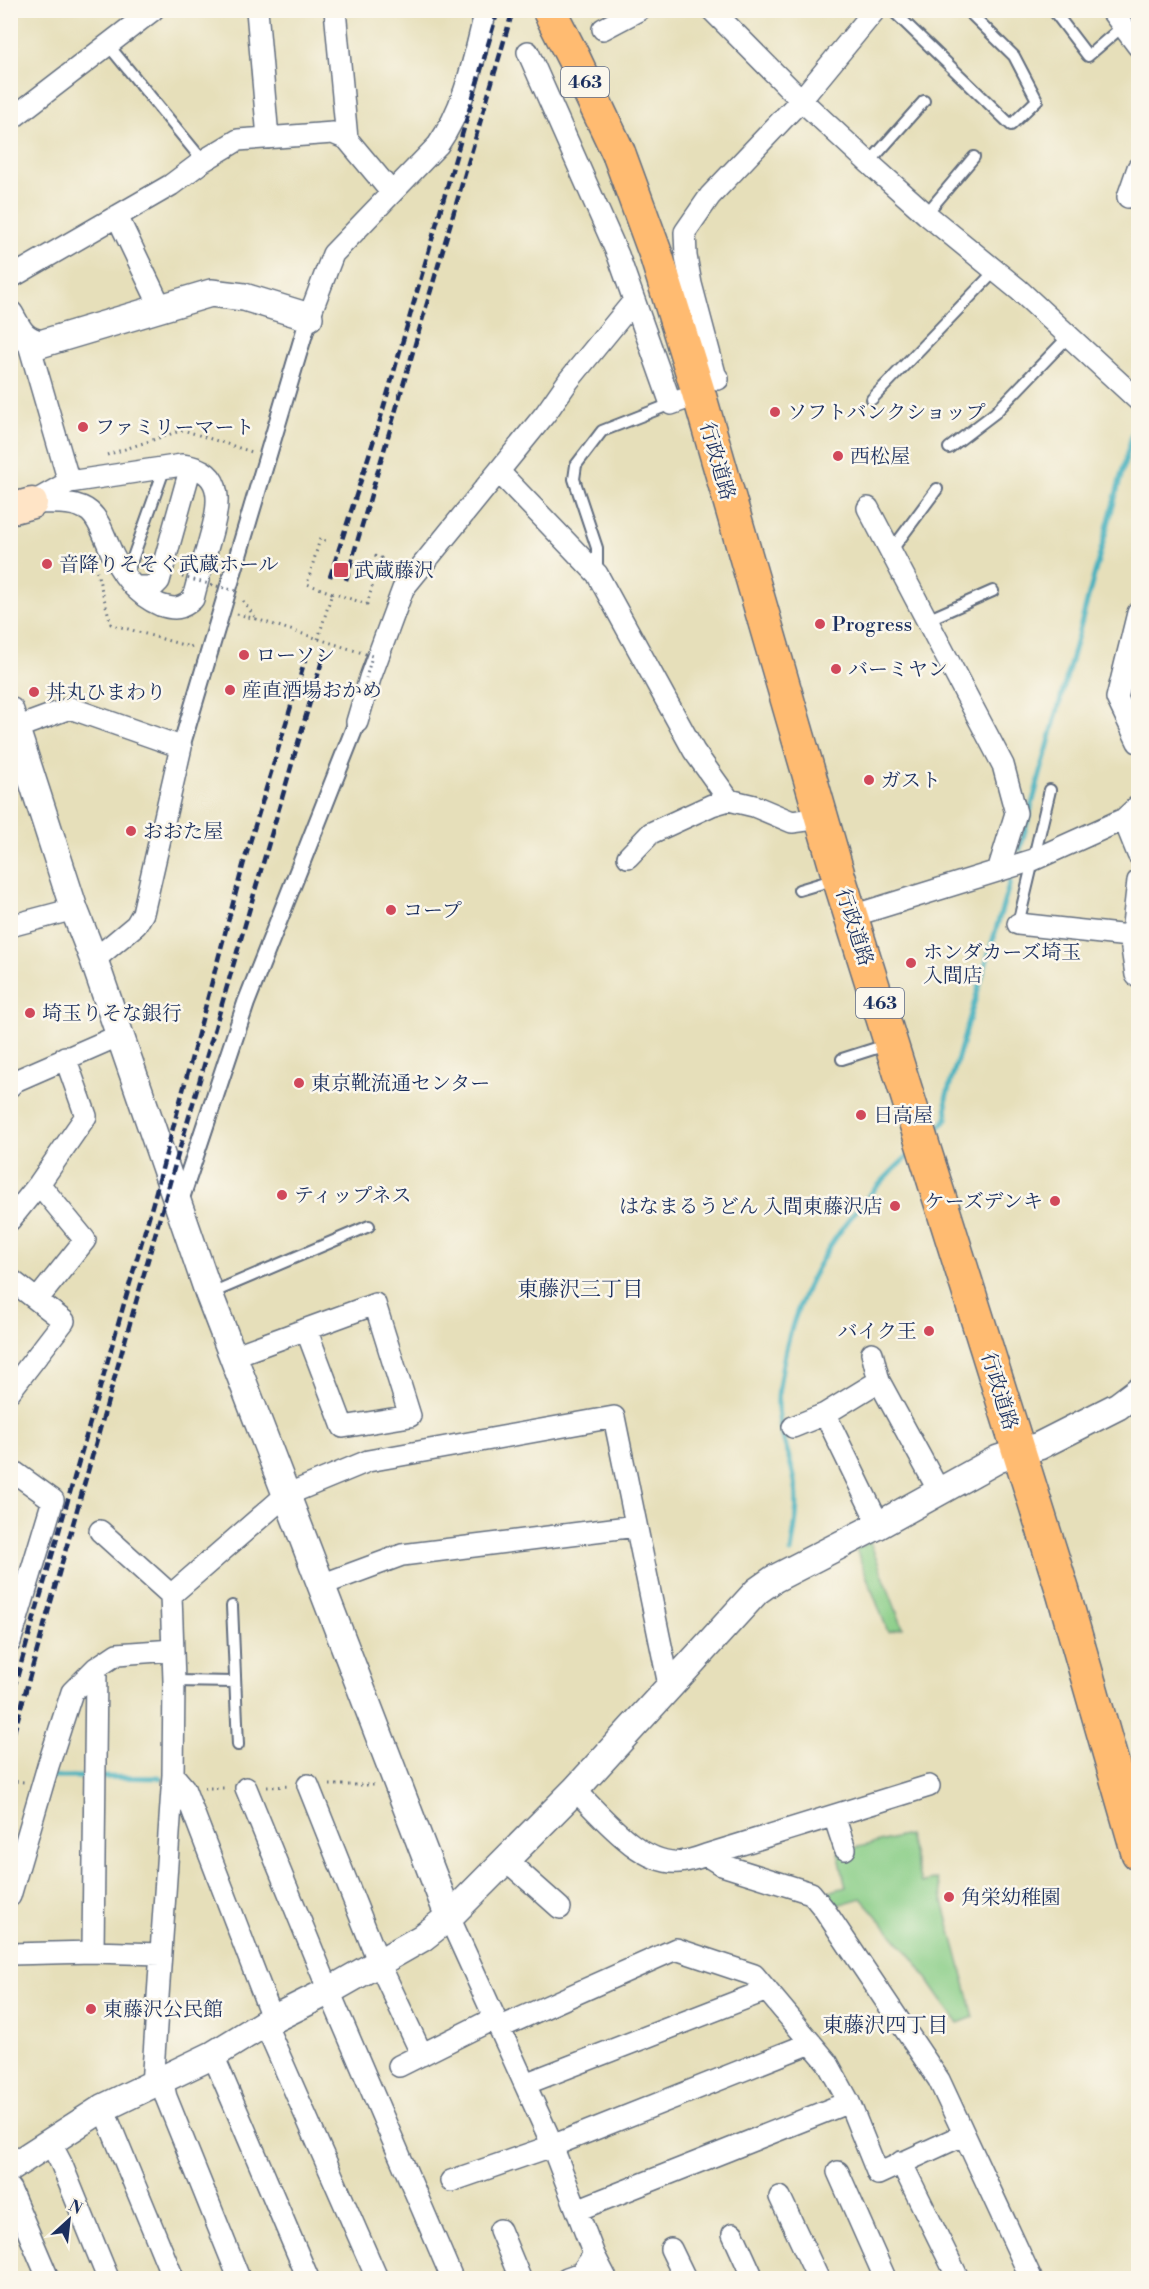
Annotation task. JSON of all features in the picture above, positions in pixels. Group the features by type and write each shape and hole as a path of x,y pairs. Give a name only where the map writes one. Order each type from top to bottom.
{"highway":[{"name":"行政道路","path":"549,10 619,154 656,255 840,878 1063,1592 1138,1853"}],"street":[{"path":"10,120 153,10"},
{"path":"257,10 268,138"},
{"path":"335,10 347,139"},
{"path":"94,960 136,925 143,913 181,747 333,254 438,145 452,125 463,97 486,10"},
{"path":"603,29 639,10"},
{"path":"712,10 801,100 869,163 926,214 1019,290 1138,400"},
{"path":"528,52 618,255 633,302 696,392 715,374 691,284 685,232 710,196 801,100 875,10"},
{"path":"1117,18 1138,46"},
{"path":"10,278 171,185 203,161 238,140 333,134 347,139 392,193"},
{"path":"1128,197 1138,168"},
{"path":"117,216 161,308"},
{"path":"28,341 40,344 211,293 228,294 313,318"},
{"path":"178,1208 246,1003 357,722 370,678 403,589 633,302"},
{"path":"10,315 28,341 69,482"},
{"path":"130,583 153,587 159,581 188,477 187,472 173,466"},
{"path":"173,466 202,471 210,478 217,492 218,510 193,598 183,607 172,609 153,602 130,583 114,559 100,525 90,512 79,506 21,506 69,482 173,466"},
{"path":"499,471 597,574 694,751 729,800"},
{"path":"868,508 1003,765 1016,813 998,871"},
{"path":"1138,613 1118,698 1138,742"},
{"path":"181,747 70,708 13,720 19,765 94,960 118,1036 209,1294 449,1917 552,2146 594,2255 606,2278"},
{"path":"628,857 651,833 712,805 729,800 754,806 792,822 822,818"},
{"path":"852,916 1034,860 1131,813 1138,854"},
{"path":"1138,881 1135,936 1136,975 1138,977"},
{"path":"10,926 74,909"},
{"path":"1018,924 1135,936"},
{"path":"12,1078 118,1036"},
{"path":"10,1220 39,1184 86,1116 65,1057"},
{"path":"37,1300 85,1240 39,1184"},
{"path":"10,1279 64,1321 10,1390"},
{"path":"233,1356 306,1329 375,1304 410,1416 343,1427 306,1329"},
{"path":"872,1353 879,1381 940,1493"},
{"path":"793,1427 825,1414 879,1381"},
{"path":"10,2168 51,2144 103,2108 213,2055 269,2021 329,1991 422,1938 449,1917 575,1790 757,1591 774,1579 940,1493 998,1459 1039,1446 1108,1411 1138,1391"},
{"path":"825,1414 879,1525"},
{"path":"171,1595 286,1495 368,1461 614,1418 669,1685"},
{"path":"10,1469 53,1500 10,1642"},
{"path":"321,1585 402,1555 636,1526"},
{"path":"100,1531 171,1595 179,1782 160,1953 157,2082 166,2097 239,2278"},
{"path":"10,1896 72,1692 96,1668 117,1654 173,1650"},
{"path":"93,1952 96,1668"},
{"path":"179,1782 269,2021 377,2278"},
{"path":"308,1785 379,1963 422,2055"},
{"path":"575,1790 637,1850 652,1857 677,1863 929,1786"},
{"path":"246,1788 329,1991 452,2278"},
{"path":"834,1816 845,1850"},
{"path":"706,1855 722,1865 811,1893 824,1909 939,2080 1031,2278"},
{"path":"506,1860 560,1908"},
{"path":"399,2066 676,1948 754,1975 827,2062 849,2102 878,2174 963,2135"},
{"path":"10,1954 160,1953"},
{"path":"525,2084 767,1990"},
{"path":"451,2181 552,2146 811,2043"},
{"path":"213,2055 308,2278"},
{"path":"577,2210 849,2102"},
{"path":"103,2108 173,2278"},
{"path":"51,2144 108,2278"},
{"path":"901,2162 958,2278"},
{"path":"838,2172 879,2276"},
{"path":"10,2189 48,2278"},
{"path":"780,2197 818,2278"},
{"path":"500,2230 520,2278"},
{"path":"733,2234 753,2278"},
{"path":"671,2249 685,2278"},
{"path":"567,2278 581,2273 594,2255"}],"lane":[{"path":"892,10 1011,125 1037,100 1014,56 967,10"},
{"path":"1053,10 1088,56 1117,18"},
{"path":"109,46 203,161"},
{"path":"869,163 924,101"},
{"path":"926,214 974,157"},
{"path":"872,399 995,271"},
{"path":"949,448 995,413 1069,336"},
{"path":"597,574 597,548 573,479 576,465 602,431 696,392"},
{"path":"130,583 173,466"},
{"path":"891,550 937,489"},
{"path":"927,620 993,591"},
{"path":"1018,924 1050,790"},
{"path":"799,890 840,878"},
{"path":"842,1059 892,1043"},
{"path":"209,1294 369,1226"},
{"path":"232,1606 238,1744"},
{"path":"174,1681 235,1682"}],"path":[{"path":"329,542 320,539 307,584 367,603 381,558 370,555"},
{"path":"182,577 236,591"},
{"path":"318,639 332,592"},
{"path":"242,601 256,619"},
{"path":"230,612 372,656 366,678"},
{"path":"179,1782 246,1788 398,1785"}],"green space":[{"path":"870,1542 903,1628 888,1632 856,1549"},
{"path":"908,1835 921,1883 937,1879 974,2017 958,2023 912,1957 861,1898 831,1907 821,1894 846,1887 838,1852"}],"waterway":[{"path":"1020,849 1137,417"},
{"path":"936,1130 947,1119 946,1098 1010,882"},
{"path":"791,1552 797,1495 778,1410 783,1363 790,1332 801,1302 829,1248 866,1199 910,1154"},
{"path":"52,1777 89,1777"},
{"path":"98,1777 161,1778"}],"railway":[{"path":"330,577 378,427 498,10"},
{"path":"346,580 513,10"},
{"path":"10,1702 154,1199 244,862 308,650"},
{"path":"10,1746 170,1182 324,654"}],"place":[{"name":"ソフトバンクショップ","path":"775,412"},
{"name":"ファミリーマート","path":"83,427"},
{"name":"西松屋","path":"838,456"},
{"name":"音降りそそぐ武蔵ホール","path":"47,564"},
{"name":"武蔵藤沢","path":"341,570"},
{"name":"Progress","path":"820,624"},
{"name":"ローソン","path":"244,655"},
{"name":"バーミヤン","path":"836,669"},
{"name":"産直酒場おかめ","path":"230,690"},
{"name":"丼丸ひまわり","path":"34,692"},
{"name":"ガスト","path":"869,780"},
{"name":"おおた屋","path":"131,831"},
{"name":"コープ","path":"391,910"},
{"name":"ホンダカーズ埼玉 入間店","path":"911,963"},
{"name":"埼玉りそな銀行","path":"30,1013"},
{"name":"東京靴流通センター","path":"299,1083"},
{"name":"日高屋","path":"861,1115"},
{"name":"ティップネス","path":"282,1195"},
{"name":"ケーズデンキ","path":"1055,1201"},
{"name":"はなまるうどん 入間東藤沢店","path":"895,1206"},
{"name":"バイク王","path":"929,1331"},
{"name":"角栄幼稚園","path":"949,1897"},
{"name":"東藤沢公民館","path":"91,2009"}],"district":[{"name":"東藤沢三丁目","path":"580,1289"},
{"name":"東藤沢四丁目","path":"885,2025"}]}
